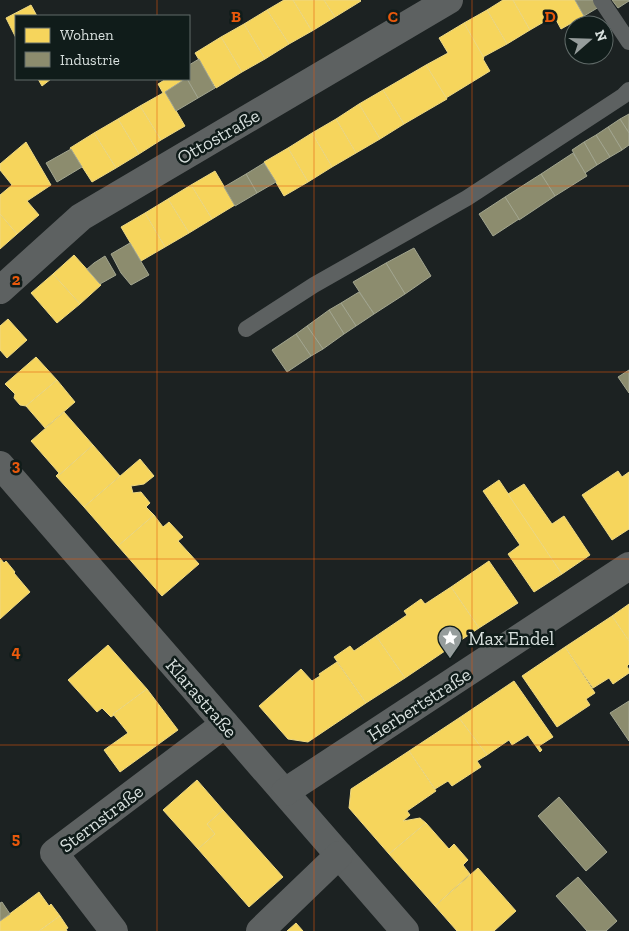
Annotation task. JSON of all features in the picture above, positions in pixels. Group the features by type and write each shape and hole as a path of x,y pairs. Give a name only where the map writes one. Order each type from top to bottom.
{"street":[{"name":"Ottostraße","path":"0,290 80,217 449,0"},
{"name":"Klarastraße","path":"0,465 405,931"},
{"name":"Herbertstraße","path":"285,792 629,566"},
{"name":"Sternstraße","path":"114,931 54,852 225,724"},
{"path":"260,931 339,855"}],"lane":[{"path":"601,0 629,42"},
{"path":"246,329 314,285 466,198 623,96 629,90"}],"building: Wohnen":[{"path":"284,0 293,0 312,31 289,44 267,10"},
{"path":"293,0 324,0 335,17 312,31"},
{"path":"324,0 360,0 361,1 335,17"},
{"path":"503,0 513,0 530,30 507,44 487,10"},
{"path":"513,0 575,0 583,15 564,15 564,27 561,29 554,16 530,30"},
{"path":"31,5 36,15 15,15 15,36 6,18"},
{"path":"267,10 289,44 265,59 244,24"},
{"path":"487,10 507,44 483,57 464,23"},
{"path":"464,23 490,71 446,98 426,65 448,53 439,38"},
{"path":"244,24 265,59 242,72 221,37"},
{"path":"221,37 242,72 216,88 195,53"},
{"path":"426,65 447,99 404,124 383,90"},
{"path":"39,80 50,80 42,86"},
{"path":"164,80 183,80 165,92 185,126 161,140 140,106 163,93 158,84"},
{"path":"383,90 404,124 380,139 359,104"},
{"path":"359,104 380,139 356,153 336,119"},
{"path":"140,106 161,140 139,154 118,119"},
{"path":"118,119 139,154 116,168 94,133"},
{"path":"336,119 356,153 332,167 312,133"},
{"path":"94,133 116,168 92,182 70,148"},
{"path":"312,133 332,167 308,182 288,148"},
{"path":"26,142 51,185 27,201 39,215 17,234 0,214 0,195 12,185 0,170 0,164"},
{"path":"288,148 308,182 284,196 264,162"},
{"path":"215,171 235,205 212,219 191,185"},
{"path":"191,185 212,219 189,233 168,199"},
{"path":"168,199 189,233 165,247 145,213"},
{"path":"145,213 165,247 141,261 121,227"},
{"path":"0,214 17,234 0,249"},
{"path":"74,255 101,285 80,304 53,274"},
{"path":"53,274 80,304 57,323 31,293"},
{"path":"8,319 27,340 7,358 0,350 0,326"},
{"path":"36,357 57,380 26,406 20,405 14,398 15,394 5,384"},
{"path":"57,380 75,402 45,428 26,406"},
{"path":"64,412 93,445 57,477 59,473 31,441"},
{"path":"93,445 120,476 84,507 57,477"},
{"path":"140,459 154,476 144,484 131,486 133,493 141,492 150,503 146,507 154,515 118,546 84,507"},
{"path":"618,471 622,477 629,472 629,529 612,540 582,495"},
{"path":"499,480 562,574 534,592 508,554 520,545 483,491"},
{"path":"524,484 552,524 564,516 590,555 562,574 508,494"},
{"path":"154,515 163,527 169,522 183,537 178,541 199,564 162,596 118,546"},
{"path":"0,558 4,563 6,561 30,592 0,619"},
{"path":"489,561 518,603 479,628 451,587"},
{"path":"451,587 479,628 405,678 376,636 407,615 404,611 421,599 425,604"},
{"path":"629,604 629,641 612,616"},
{"path":"612,616 629,641 629,664 627,666 629,673 613,684 609,678 593,688 565,647"},
{"path":"376,636 405,678 366,703 334,657 350,646 354,651"},
{"path":"108,645 147,689 111,717 102,708 97,712 68,680"},
{"path":"565,647 595,693 586,699 590,705 557,727 522,676"},
{"path":"337,662 366,703 308,742 288,739 259,706 301,669 312,681"},
{"path":"514,681 553,737 539,746 542,750 540,752 528,735 512,745 509,740 487,755 459,718"},
{"path":"147,689 178,730 120,772 104,750 128,733 113,714"},
{"path":"459,718 487,755 477,761 481,767 452,786 448,781 435,789 409,751"},
{"path":"409,751 436,791 407,811 410,815 403,821 420,818 426,823 389,854 349,808 351,789"},
{"path":"197,780 223,810 207,824 215,834 198,849 163,810"},
{"path":"223,810 283,877 249,907 198,849 215,834 207,824"},
{"path":"426,823 449,849 454,844 468,860 463,865 470,874 435,906 389,854"},
{"path":"478,868 516,911 494,931 457,931 435,906"},
{"path":"39,892 49,906 51,904 60,916 39,931 0,931 0,921"},
{"path":"60,916 68,928 66,929 67,931 39,931"},
{"path":"296,923 303,931 287,931"}],"building: Industrie":[{"path":"575,0 595,0 599,7 583,15"},
{"path":"612,0 629,0 629,1 618,8"},
{"path":"199,59 215,88 198,98 188,80 190,80 190,64"},
{"path":"183,80 188,80 198,98 176,111 165,92"},
{"path":"629,114 629,133 620,119"},
{"path":"620,119 629,133 629,145 622,150 608,127"},
{"path":"608,127 622,150 610,157 596,135"},
{"path":"596,135 610,157 597,165 584,142"},
{"path":"584,142 597,165 585,173 572,150"},
{"path":"71,149 82,167 57,182 46,163"},
{"path":"573,153 587,176 555,196 541,174"},
{"path":"264,163 276,182 257,193 246,174"},
{"path":"246,174 257,193 235,206 224,187"},
{"path":"541,174 555,196 519,220 505,197"},
{"path":"505,197 519,219 493,236 479,214"},
{"path":"130,243 149,275 131,285 121,273 111,254"},
{"path":"414,248 431,276 405,294 386,263"},
{"path":"105,256 116,275 100,284 87,269"},
{"path":"386,263 405,294 374,314 353,282"},
{"path":"359,292 374,314 356,326 341,303"},
{"path":"341,303 356,326 344,334 329,310"},
{"path":"329,310 344,334 323,349 307,326"},
{"path":"307,326 323,349 311,356 296,334"},
{"path":"296,334 311,356 287,372 272,350"},
{"path":"629,370 629,393 618,377"},
{"path":"629,701 629,741 610,713"},
{"path":"559,797 607,852 586,871 538,816"},
{"path":"578,877 617,921 606,931 587,931 556,896"},
{"path":"2,902 10,914 0,921 0,903"}],"place":[{"name":"Max Endel","path":"450,659"}]}
